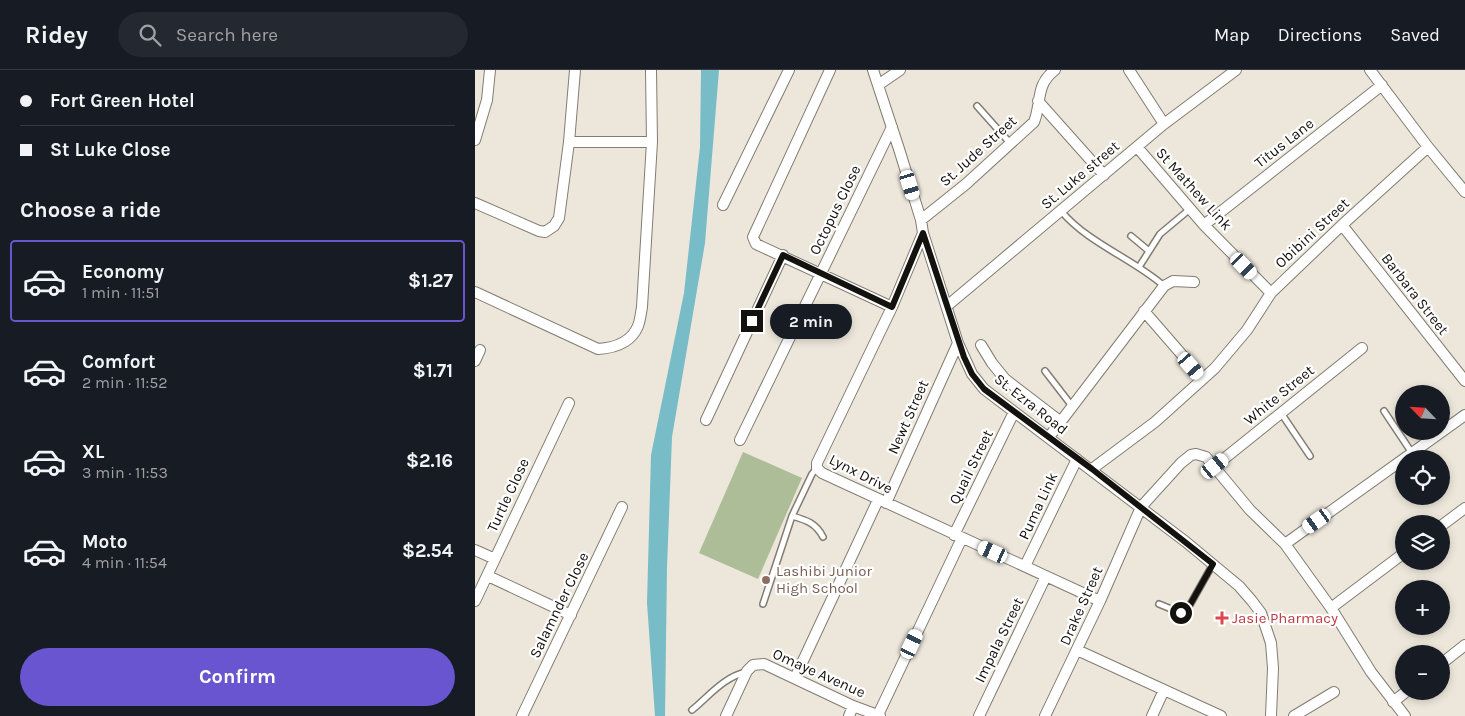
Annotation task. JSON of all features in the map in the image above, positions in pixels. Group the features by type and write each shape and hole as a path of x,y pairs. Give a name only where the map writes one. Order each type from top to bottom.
{"street":[{"path":"475,140 487,100 490,70"},
{"path":"475,203 539,231 545,232 549,230 559,218 569,142 575,70"},
{"path":"475,292 598,349 613,348 626,342 638,327 642,307 652,142 651,70"},
{"path":"723,205 789,70"},
{"path":"830,70 753,237 754,241 756,244 892,307"},
{"name":"St. Ezra Road","path":"873,70 958,343 972,374 984,389 1092,469 1239,586 1261,613 1267,626 1271,643 1273,668 1271,716"},
{"path":"878,85 900,70"},
{"name":"St. Jude Street","path":"921,220 967,184 1034,122 1039,92 1043,83 1055,70"},
{"path":"1129,70 1164,124"},
{"name":"St. Luke street","path":"947,306 1164,124 1236,70"},
{"path":"1370,70 1428,147 1465,192"},
{"name":"Titus Lane","path":"1203,224 1382,85"},
{"path":"1038,101 1104,175"},
{"name":"Octopus Close","path":"740,440 892,127"},
{"path":"569,142 652,142"},
{"name":"St Mathew Link","path":"1137,147 1203,224 1271,293"},
{"name":"Obibini Street","path":"1092,469 1155,422 1215,368 1247,330 1271,293 1428,147"},
{"name":"Barbara Street","path":"1342,225 1465,381"},
{"name":"Lynx Drive","path":"923,233 892,307 817,463 817,468 821,472 882,502 1100,601"},
{"path":"706,420 783,255"},
{"path":"1049,437 1163,286 1173,281 1195,282"},
{"path":"1144,311 1203,379"},
{"name":"Newt Street","path":"795,678 958,343"},
{"path":"981,345 991,363 1005,379 1061,422"},
{"name":"White Street","path":"1215,466 1362,348"},
{"path":"475,361 480,350"},
{"name":"Turtle Close","path":"475,601 569,403"},
{"name":"Quail Street","path":"879,716 1014,412"},
{"path":"1416,450 1465,415"},
{"name":"Drake Street","path":"1045,716 1100,601 1141,507 1181,463 1191,455 1196,454 1206,457 1215,466"},
{"name":"Puma Link","path":"1025,566 1077,459"},
{"path":"1285,544 1395,465"},
{"path":"1215,466 1250,510 1285,544 1331,608 1371,672 1405,716"},
{"name":"Salamnder Close","path":"522,716 622,507"},
{"path":"1450,519 1465,508"},
{"path":"475,550 495,559"},
{"path":"1331,608 1395,561"},
{"path":"488,576 571,615"},
{"name":"Impala Street","path":"979,716 1046,576"},
{"path":"1450,657 1465,645"},
{"path":"1077,650 1221,716"},
{"name":"Omaye Avenue","path":"747,671 753,665 764,664 853,706 879,716"},
{"path":"726,716 747,671"},
{"path":"1152,716 1164,690"},
{"path":"1294,716 1334,692"},
{"path":"849,716 853,706"}],"lane":[{"path":"977,106 1011,144"},
{"path":"1139,267 1161,234 1190,209"},
{"path":"1061,211 1067,220 1150,274 1163,286"},
{"path":"1131,236 1149,251"},
{"path":"1045,371 1073,406"},
{"path":"1384,411 1410,450"},
{"path":"1281,413 1311,456"},
{"path":"763,604 792,516 817,468"},
{"path":"792,516 815,525 819,528 823,537"},
{"path":"1159,604 1181,613 1187,610 1213,564"},
{"path":"693,710 726,680 735,674 747,671"}],"green space":[{"path":"743,452 802,478 758,579 699,553"}],"water":[{"path":"701,70 719,70 705,243 672,437 667,568 665,716 655,716 647,603 651,455 684,293 700,147"}],"place":[{"name":"Lashibi Junior High School","path":"766,580"},
{"name":"Jasie Pharmacy","path":"1222,618"}],"route":[{"path":"752,321 783,255 892,307 923,233 958,343 972,374 984,389 1092,469 1213,564 1187,610 1181,613"}]}
